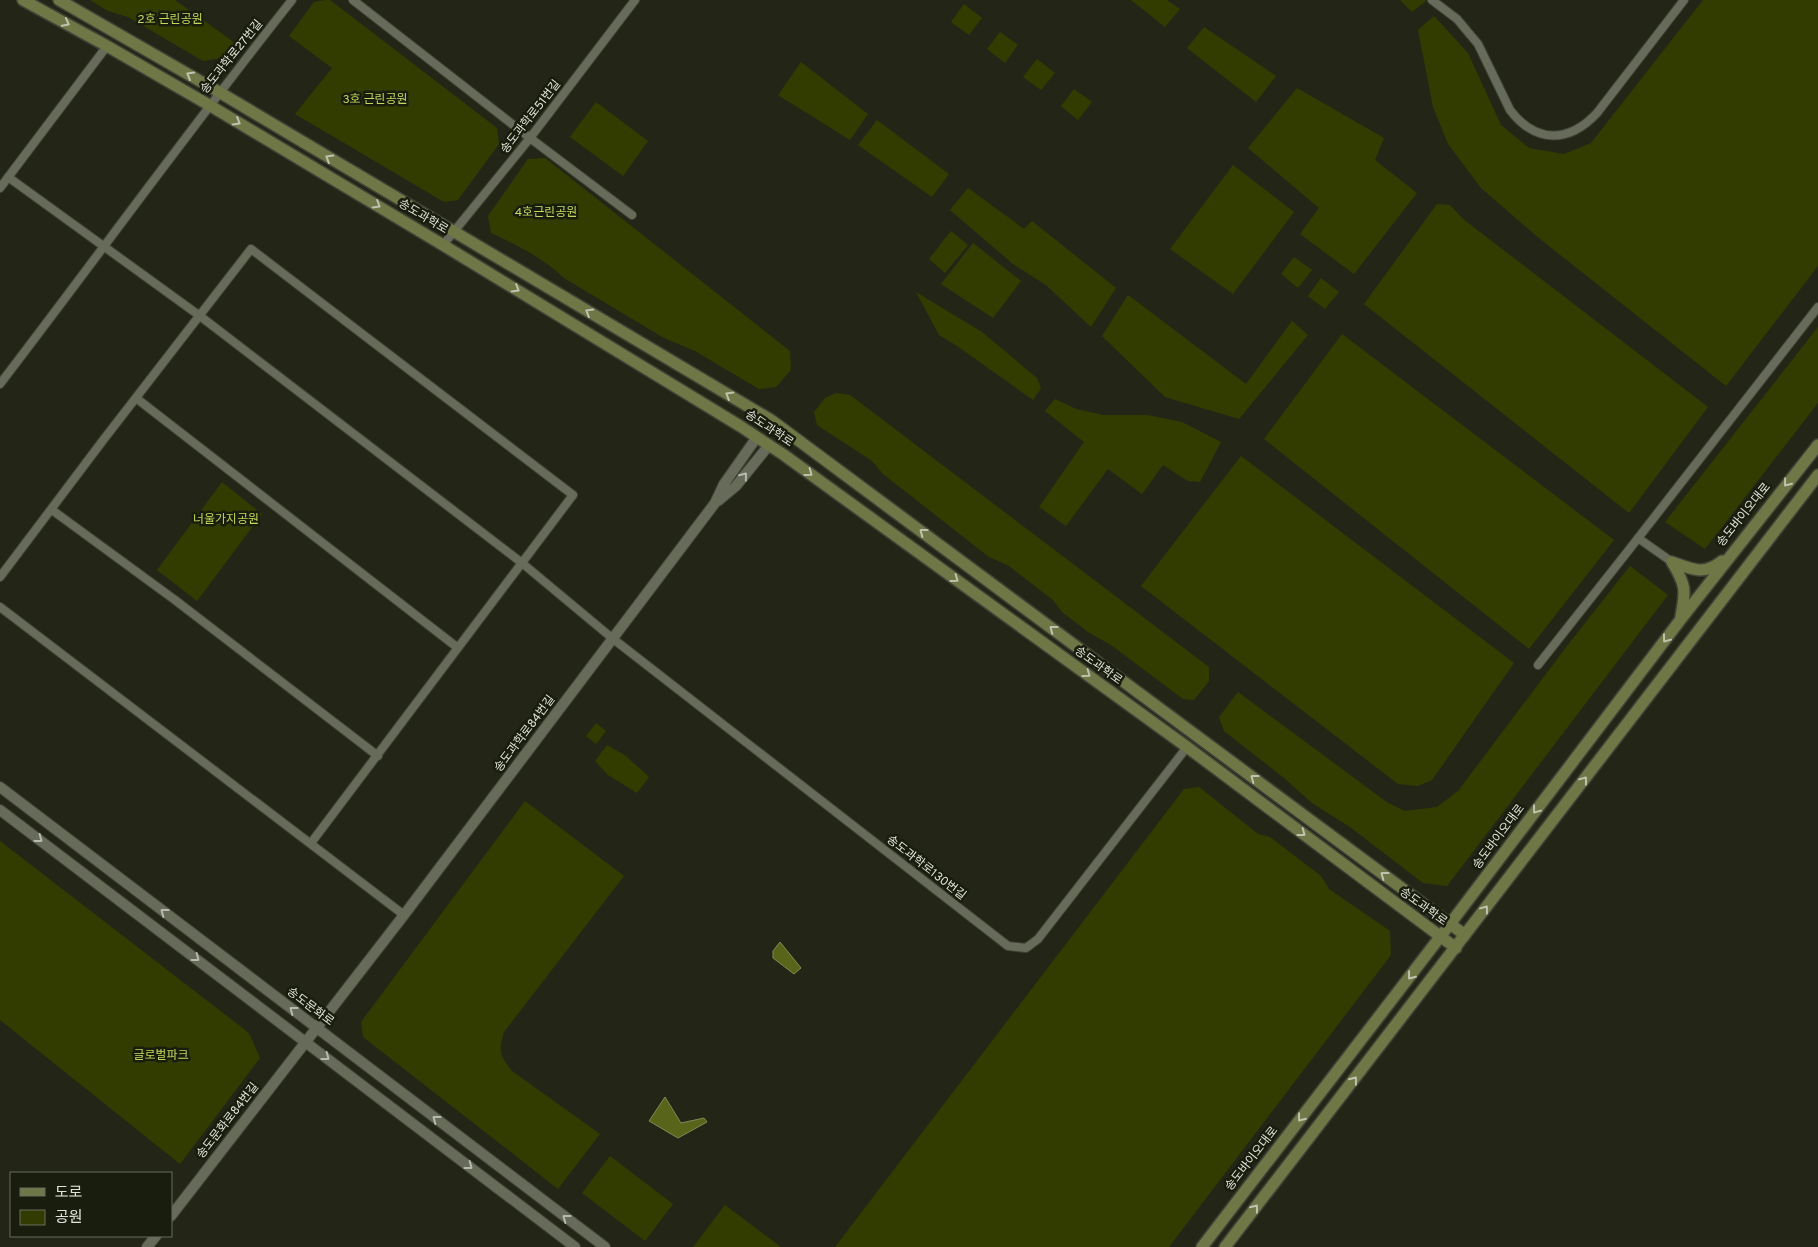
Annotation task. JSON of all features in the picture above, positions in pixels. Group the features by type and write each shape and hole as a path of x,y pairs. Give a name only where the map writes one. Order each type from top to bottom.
{"main road":[{"name":"송도과학로","path":"23,0 209,105 443,245 757,437 1187,747 1456,948"},
{"name":"송도과학로","path":"59,0 219,92 772,420 1465,935"},
{"name":"송도바이오대로","path":"1202,1247 1450,924 1681,618 1818,445"},
{"path":"1225,1247 1818,475"},
{"path":"1672,562 1696,570 1708,569 1730,555"},
{"path":"1672,562 1685,587 1681,618"}],"street":[{"name":"송도과학로27번길","path":"0,384 209,105 292,0"},
{"path":"353,0 632,215"},
{"name":"송도과학로51번길","path":"443,245 530,138 635,0"},
{"path":"1432,0 1457,19 1478,44 1510,110 1517,119 1537,132 1559,135 1570,134 1580,129 1597,113 1684,0"},
{"path":"0,188 107,46"},
{"name":"송도과학로130번길","path":"8,176 200,316 522,563 612,638 1008,946 1026,948 1038,939 1187,747"},
{"path":"0,577 251,248 573,495 311,843"},
{"path":"1538,665 1818,307"},
{"path":"136,398 458,648"},
{"name":"송도과학로84번길","path":"306,1041 715,503 724,484 757,437"},
{"path":"715,503 736,486 769,445"},
{"path":"52,510 175,600 378,756"},
{"path":"1638,538 1672,562"},
{"path":"0,607 404,914"},
{"name":"송도문화로","path":"0,786 605,1247"},
{"path":"0,810 575,1247"},
{"name":"송도문화로84번길","path":"172,1215 306,1041"},
{"path":"147,1247 155,1237"}],"green space":[{"name":"2호 근린공원","path":"90,0 175,0 235,43 221,58 203,61 128,17 108,11"},
{"name":"3호 근린공원","path":"330,0 497,128 499,144 458,200 444,202 295,114 332,68 289,36 314,2"},
{"path":"1131,0 1167,0 1180,9 1165,27"},
{"path":"1400,0 1425,0 1426,1 1412,12"},
{"path":"1703,0 1818,0 1818,266 1726,386 1540,239 1481,188 1448,144 1433,107 1418,30 1434,16 1468,53 1501,125 1529,148 1564,154 1591,143"},
{"path":"964,4 982,18 969,35 951,22"},
{"path":"1204,27 1276,76 1256,102 1187,48"},
{"path":"1000,32 1018,45 1005,63 987,49"},
{"path":"1037,59 1055,73 1041,90 1023,77"},
{"path":"801,62 868,114 850,140 778,95"},
{"path":"1297,88 1384,138 1375,160 1417,193 1354,274 1300,234 1319,208 1248,148"},
{"path":"1074,89 1092,102 1078,120 1061,106"},
{"path":"596,102 648,141 623,176 570,137"},
{"path":"877,120 949,174 932,197 858,145"},
{"name":"4호근린공원","path":"545,158 790,351 791,370 776,387 759,389 695,351 664,338 564,278 529,252 491,233 488,216 528,159"},
{"path":"1233,165 1294,212 1233,294 1170,249"},
{"path":"968,188 1024,229 1032,221 1116,288 1091,327 1046,285 1013,264 950,210"},
{"path":"1437,204 1450,205 1463,219 1708,407 1629,513 1364,304"},
{"path":"951,231 968,245 945,273 929,259"},
{"path":"973,243 1021,281 993,318 941,284"},
{"path":"1294,257 1312,270 1298,288 1281,274"},
{"path":"1321,278 1339,292 1325,309 1308,296"},
{"path":"916,292 982,332 1037,378 1041,388 1033,400 939,335"},
{"path":"1128,295 1246,384 1292,321 1308,335 1239,419 1165,397 1102,336"},
{"path":"1818,327 1818,403 1705,549 1665,522"},
{"path":"1342,334 1614,540 1529,649 1264,439"},
{"path":"836,393 850,395 1209,667 1209,681 1194,700 1183,699 1111,645 1088,632 1062,612 1053,600 1009,566 989,557 883,474 872,461 817,425 814,412 825,398"},
{"path":"1055,399 1076,409 1103,415 1147,415 1182,422 1221,442 1200,482 1188,481 1163,465 1142,494 1108,469 1066,526 1039,507 1084,442 1045,411"},
{"path":"1241,456 1514,663 1432,780 1418,786 1398,784 1141,586"},
{"name":"너울가지공원","path":"222,482 262,514 197,601 157,570"},
{"path":"1630,566 1668,595 1447,886 1423,883 1350,827 1312,803 1284,778 1224,731 1219,717 1238,692 1388,803 1405,811 1437,807 1458,791 1570,642"},
{"path":"596,723 606,731 596,744 586,736"},
{"path":"607,745 626,756 649,777 637,793 608,775 595,761"},
{"path":"1199,787 1258,834 1270,837 1321,876 1329,889 1390,931 1391,955 1169,1247 835,1247 1184,789"},
{"path":"525,801 624,876 504,1032 502,1038 501,1053 512,1071 600,1134 558,1189 363,1037 361,1022"},
{"name":"글로벌파크","path":"0,841 249,1033 260,1058 180,1164 0,1020"},
{"path":"610,1156 673,1204 645,1241 582,1193"},
{"path":"725,1205 781,1247 693,1247"}],"shaded area":[{"path":"780,942 801,968 794,974 773,958 773,951"},
{"path":"665,1097 681,1123 704,1118 707,1122 678,1138 649,1121"}]}
